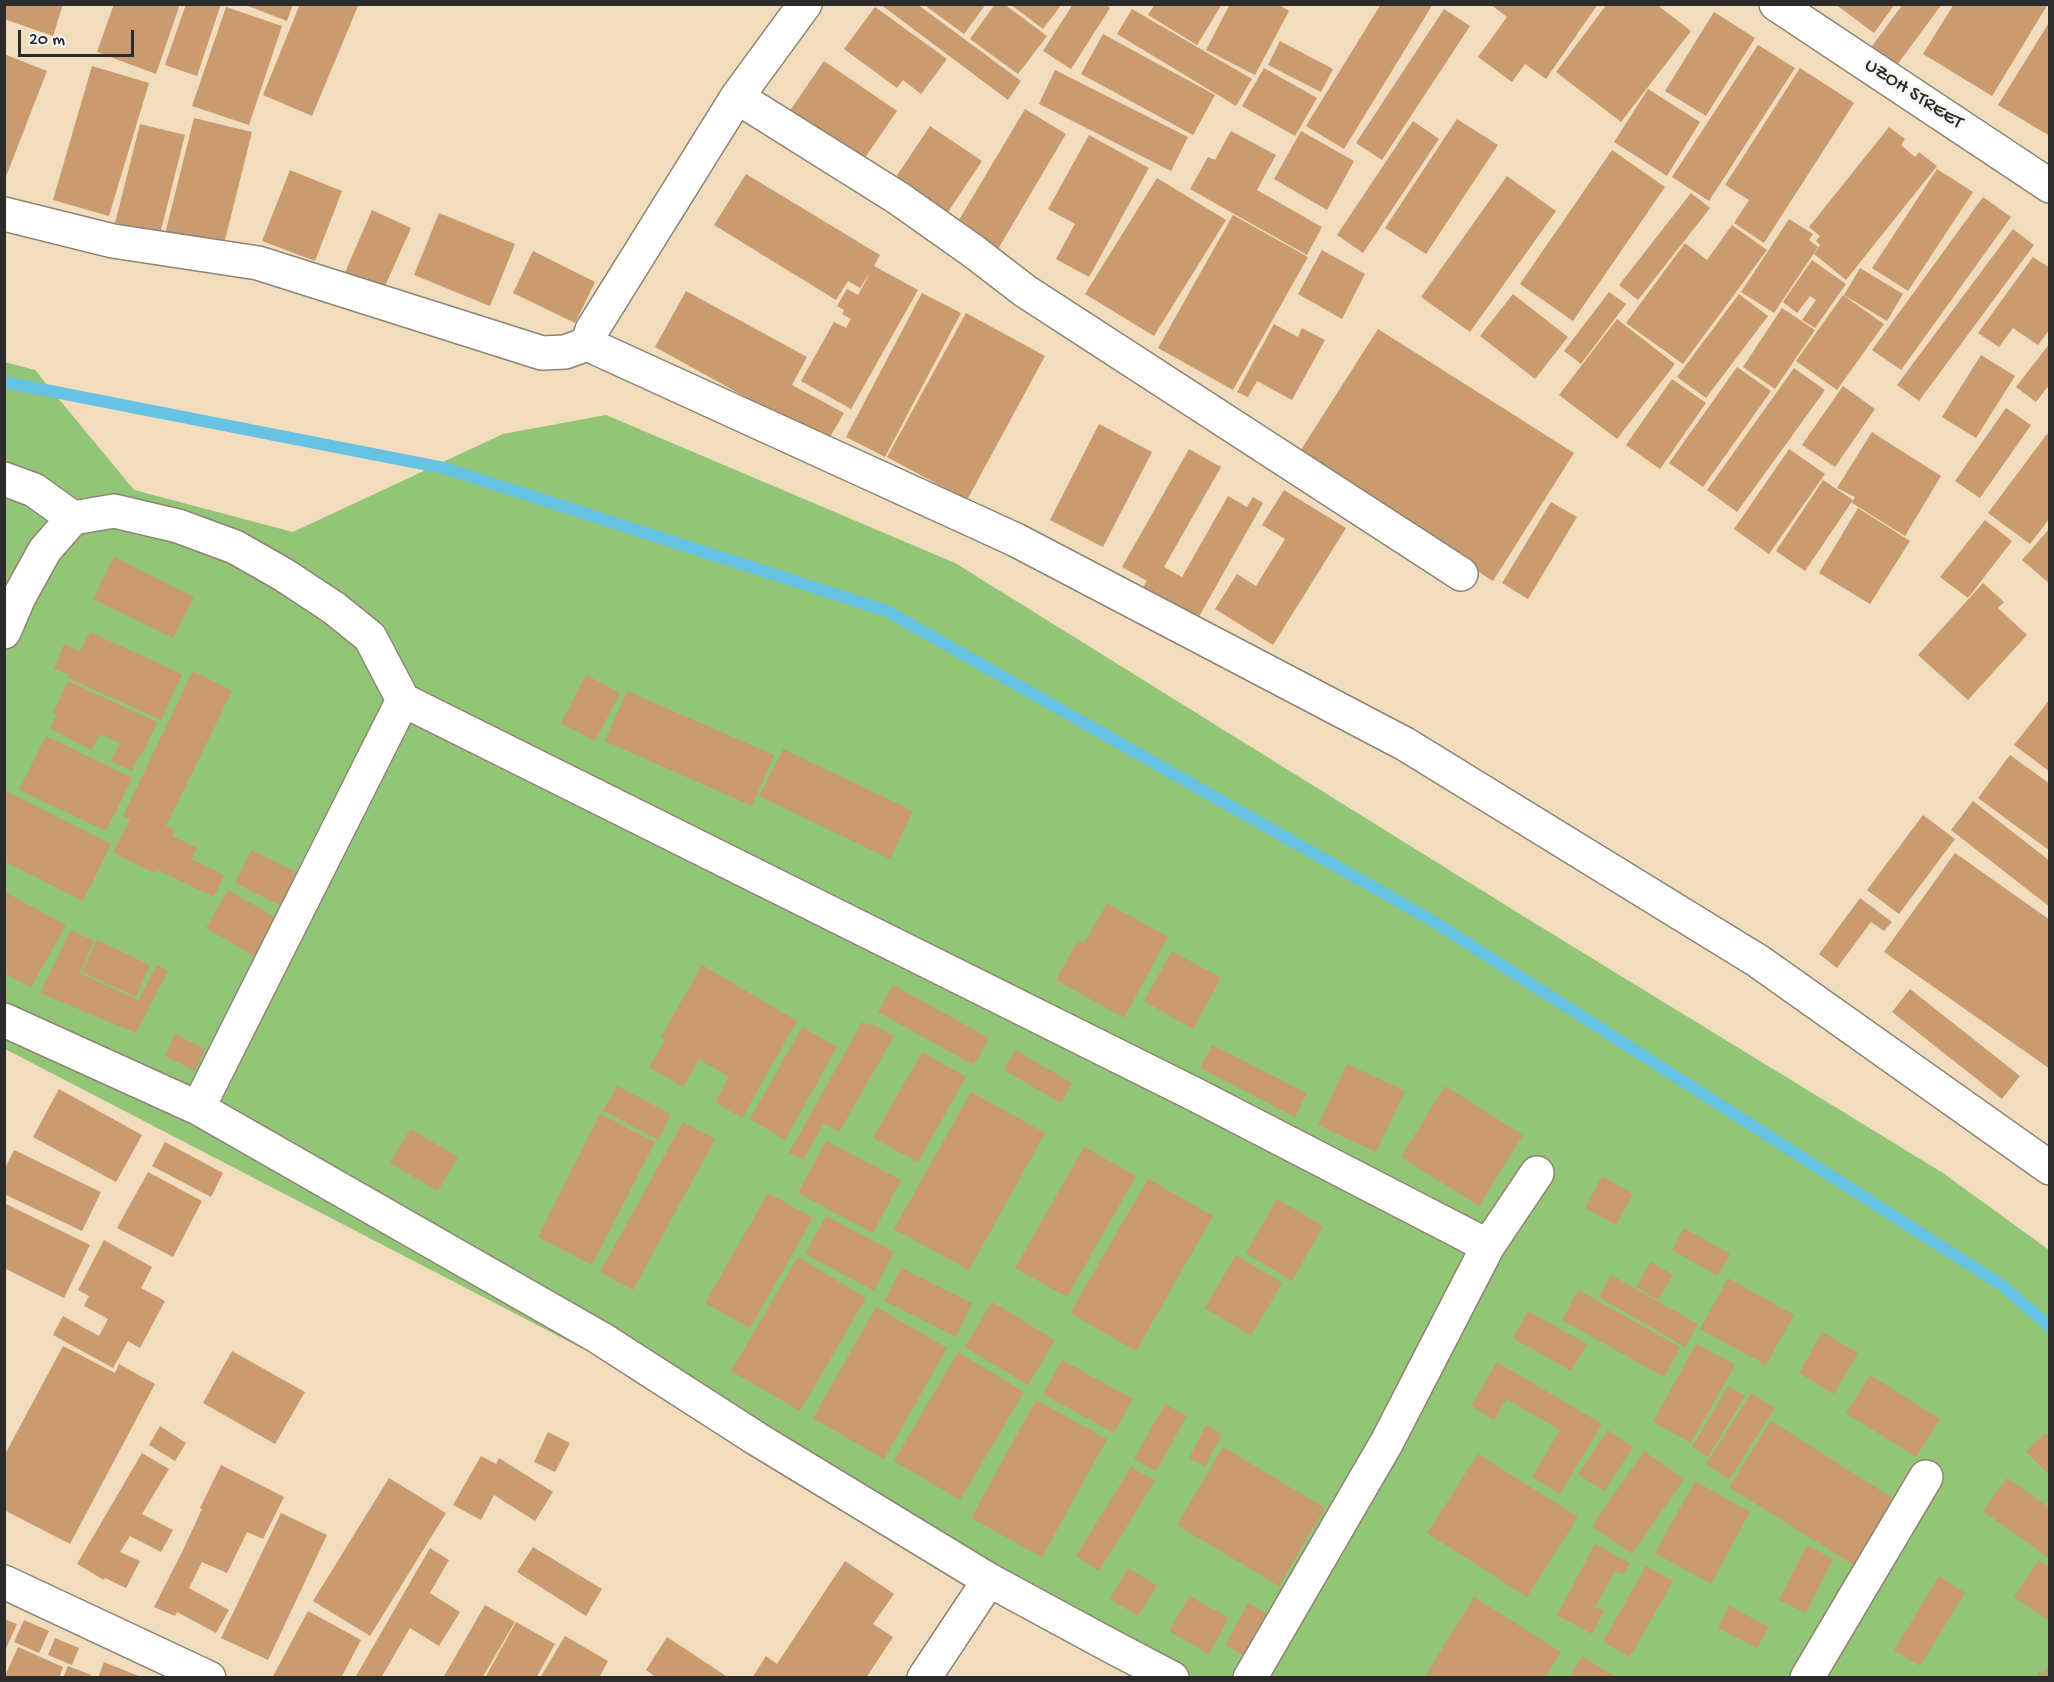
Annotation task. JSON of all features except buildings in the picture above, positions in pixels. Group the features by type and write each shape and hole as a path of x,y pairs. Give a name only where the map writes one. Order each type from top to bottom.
{"street":[{"path":"587,344 592,330 736,98 805,4"},
{"name":"UZOH STREET","path":"1776,4 2049,186"},
{"path":"736,98 898,198 1025,291 1461,574"},
{"path":"4,214 113,241 258,263 542,353 566,352 587,344 1016,540 1405,744 1758,961 2049,1168"},
{"path":"4,479 34,490 73,518"},
{"path":"4,632 19,597 45,550 73,518 114,511 178,526 234,547 334,608 370,637 403,700 1196,1095 1488,1246"},
{"path":"198,1108 403,700"},
{"path":"4,1020 198,1108 600,1338 757,1439 989,1580 1108,1646 1172,1677"},
{"path":"1250,1677 1387,1442 1488,1246 1537,1173"},
{"path":"1807,1677 1926,1477"},
{"path":"924,1677 989,1580"},
{"path":"4,1582 209,1677"}],"green space":[{"path":"4,362 35,370 134,490 293,532 503,434 606,415 955,563 1536,924 1943,1173 2049,1250 2049,1677 1176,1677 674,1396 5,1049"}],"waterway":[{"path":"4,382 444,468 887,611 1431,920 2003,1286 2050,1327"}]}
